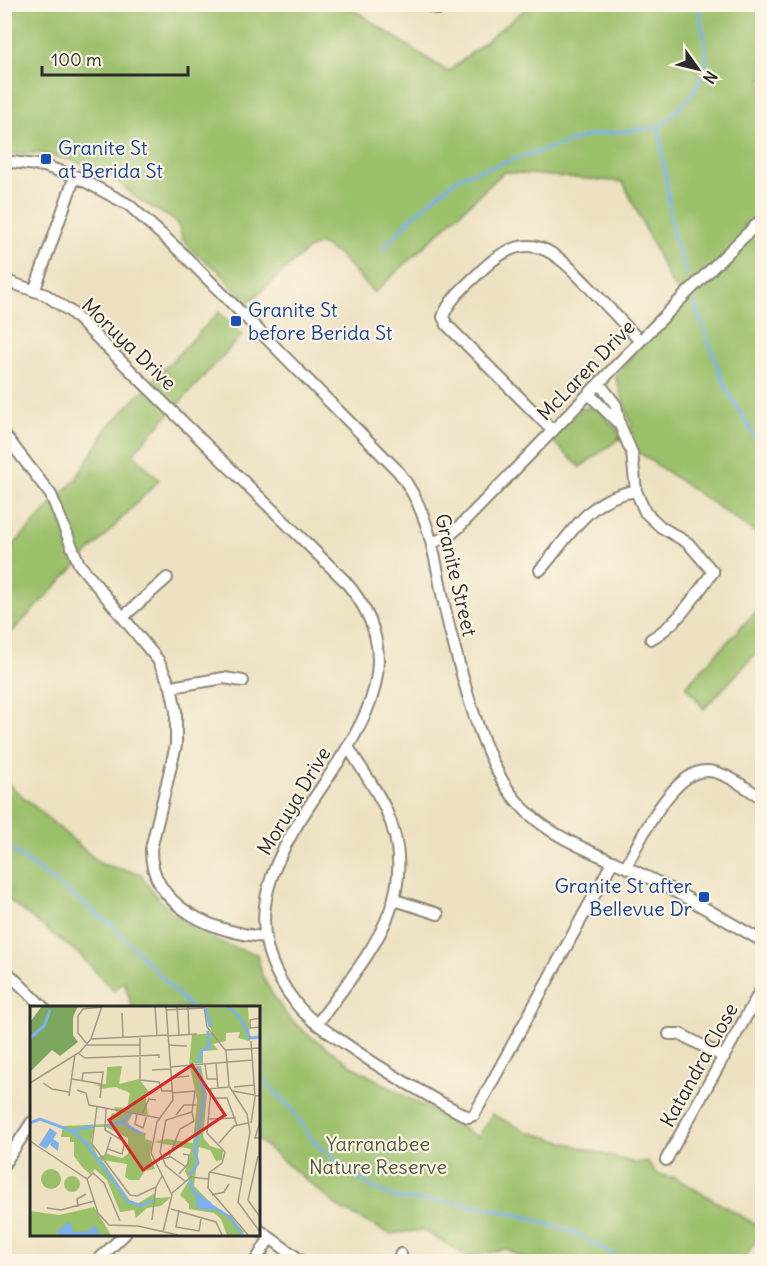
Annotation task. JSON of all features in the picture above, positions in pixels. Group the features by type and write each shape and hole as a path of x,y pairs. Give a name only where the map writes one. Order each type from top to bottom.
{"street":[{"path":"425,4 438,9 450,4"},
{"name":"Granite Street","path":"4,161 44,166 75,176 112,194 145,218 391,464 415,496 434,542 442,602 456,652 486,746 502,780 516,800 554,833 576,847 640,874 762,941"},
{"path":"34,289 75,176"},
{"name":"McLaren Drive","path":"434,542 449,536 459,527 762,219"},
{"path":"553,431 447,325 443,317 453,299 500,253 528,245 542,247 564,260 640,341"},
{"name":"Moruya Drive","path":"4,280 34,289 71,312 363,602 373,626 379,667 365,717 275,865 264,914 266,937 282,983 295,1004 317,1024 397,1080 468,1117 474,1115 613,861"},
{"path":"599,383 616,405 620,425 632,453 636,491 645,512 652,520 688,543 713,572 681,615 667,630 651,639"},
{"path":"589,394 620,425"},
{"path":"4,434 51,495 79,564 158,660 171,687 177,711 176,744 152,849 154,871 162,887 197,919 226,932 266,937"},
{"path":"540,570 574,524 597,504 620,493 636,491"},
{"path":"123,617 167,578"},
{"path":"171,687 224,678 243,681"},
{"path":"317,1024 374,946 395,900 398,855 392,828 386,810 348,747"},
{"path":"626,867 662,805 687,779 701,771 718,773 762,798"},
{"path":"635,850 640,874"},
{"path":"395,900 438,914"},
{"path":"4,969 42,1006"},
{"name":"Katandra Close","path":"666,1160 762,988"},
{"path":"669,1034 680,1034 724,1057"},
{"path":"4,1164 30,1125"},
{"path":"260,1231 303,1262"},
{"path":"96,1262 123,1236"},
{"path":"255,1262 269,1239"}],"green space":[{"path":"5,5 346,5 448,72 530,5 762,5 762,537 619,439 580,467 550,439 582,409 594,405 618,431 619,438 632,426 615,376 683,296 671,283 623,182 504,172 374,293 338,254 321,244 308,249 247,304 218,270 196,254 183,240 178,225 171,218 137,199 112,176 72,160 36,153 5,155"},
{"path":"219,312 242,335 133,453 159,480 5,639 5,554 76,479 108,427"},
{"path":"762,605 762,647 704,709 686,686"},
{"name":"Yarranabee Nature Reserve","path":"5,781 101,864 141,874 163,903 190,926 222,943 257,954 262,975 288,1017 306,1033 357,1069 478,1137 492,1114 526,1131 634,1163 648,1161 658,1174 674,1177 762,1228 744,1261 529,1261 507,1249 468,1257 423,1230 390,1234 341,1209 260,1142 260,1006 131,1006 124,981 114,991 80,955 5,897"}],"waterway":[{"path":"686,274 673,234 659,127 690,96 705,66 706,49 698,4"},
{"path":"383,249 415,214 459,177 591,135 659,127"},
{"path":"694,302 726,389 762,449"},
{"path":"4,844 113,926 189,1006"},
{"path":"260,1076 290,1107 313,1141 349,1172 375,1189 399,1199 453,1202 520,1215 573,1232 626,1262"}],"place":[{"name":"Granite St at Berida St","path":"46,159"},
{"name":"Granite St before Berida St","path":"236,321"},
{"name":"Granite St after Bellevue Dr","path":"704,897"}]}
